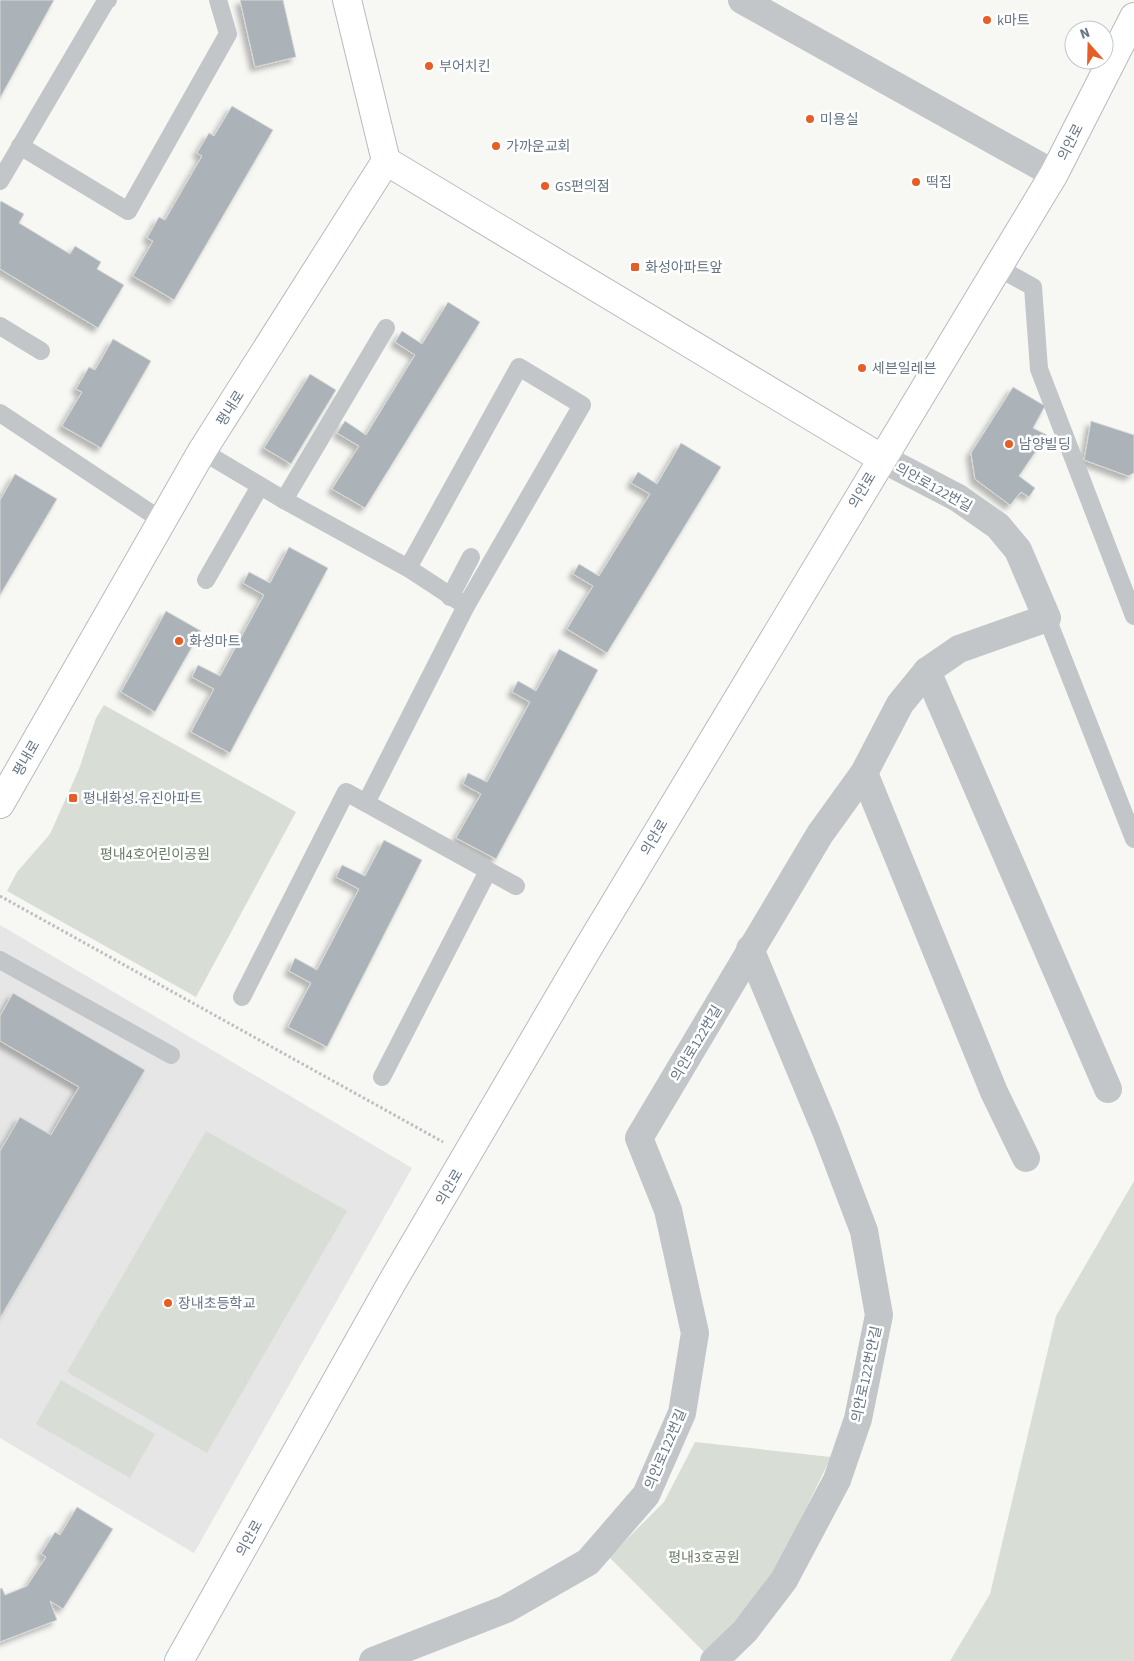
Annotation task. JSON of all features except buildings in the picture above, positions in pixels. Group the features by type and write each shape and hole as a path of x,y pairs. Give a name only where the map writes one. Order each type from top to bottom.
{"street":[{"path":"347,0 386,161 882,458"},
{"path":"742,0 1054,174"},
{"name":"의안로","path":"179,1661 391,1284 585,953 1054,174 1133,23"},
{"name":"평내로","path":"0,804 202,451 386,161"},
{"name":"의안로122번길","path":"373,1661 506,1609 588,1562 646,1495 682,1414 695,1332 668,1210 639,1138 820,834 864,773 900,704 926,671 959,649 1047,618 1018,550 998,526 958,498 882,458"},
{"path":"926,671 1108,1089"},
{"path":"864,773 994,1092 1026,1158"},
{"name":"의안로122번안길","path":"714,1661 745,1631 784,1580 837,1480 858,1419 879,1315 864,1231 826,1131 750,949"}],"lane":[{"path":"0,180 106,0"},
{"path":"20,146 128,211 228,34 218,0"},
{"path":"997,267 1033,287 1039,369 1134,616"},
{"path":"0,326 41,351"},
{"path":"284,500 386,328"},
{"path":"366,802 466,606 582,406 519,366 408,568"},
{"path":"0,413 162,520"},
{"path":"202,451 284,500 408,568 466,606"},
{"path":"206,580 260,486"},
{"path":"450,597 471,557"},
{"path":"1047,618 1134,839"},
{"path":"242,997 346,792 516,886"},
{"path":"382,1077 488,871"},
{"path":"2,966 171,1055"}],"path":[{"path":"0,896 468,1155"}],"shaded area":[{"name":"장내초등학교","path":"0,925 412,1168 194,1553 0,1438"}],"green space":[{"name":"평내4호어린이공원","path":"104,705 296,812 196,997 7,891 17,872 50,834 79,769 96,718"},
{"path":"206,1131 347,1211 207,1453 67,1372"},
{"path":"1134,1181 1134,1661 950,1661 990,1594 1056,1316"},
{"path":"61,1380 155,1434 130,1478 36,1424"},
{"name":"평내3호공원","path":"695,1442 831,1457 769,1585 705,1653 609,1557 664,1502"}],"place":[{"name":"k마트","path":"987,20"},
{"name":"부어치킨","path":"429,66"},
{"name":"미용실","path":"810,119"},
{"name":"가까운교회","path":"496,146"},
{"name":"떡집","path":"916,182"},
{"name":"GS편의점","path":"545,186"},
{"name":"화성아파트앞","path":"635,267"},
{"name":"세븐일레븐","path":"862,368"},
{"name":"남양빌딩","path":"1009,444"},
{"name":"화성마트","path":"179,641"},
{"name":"평내화성.유진아파트","path":"73,798"},
{"name":"장내초등학교","path":"168,1303"}]}
